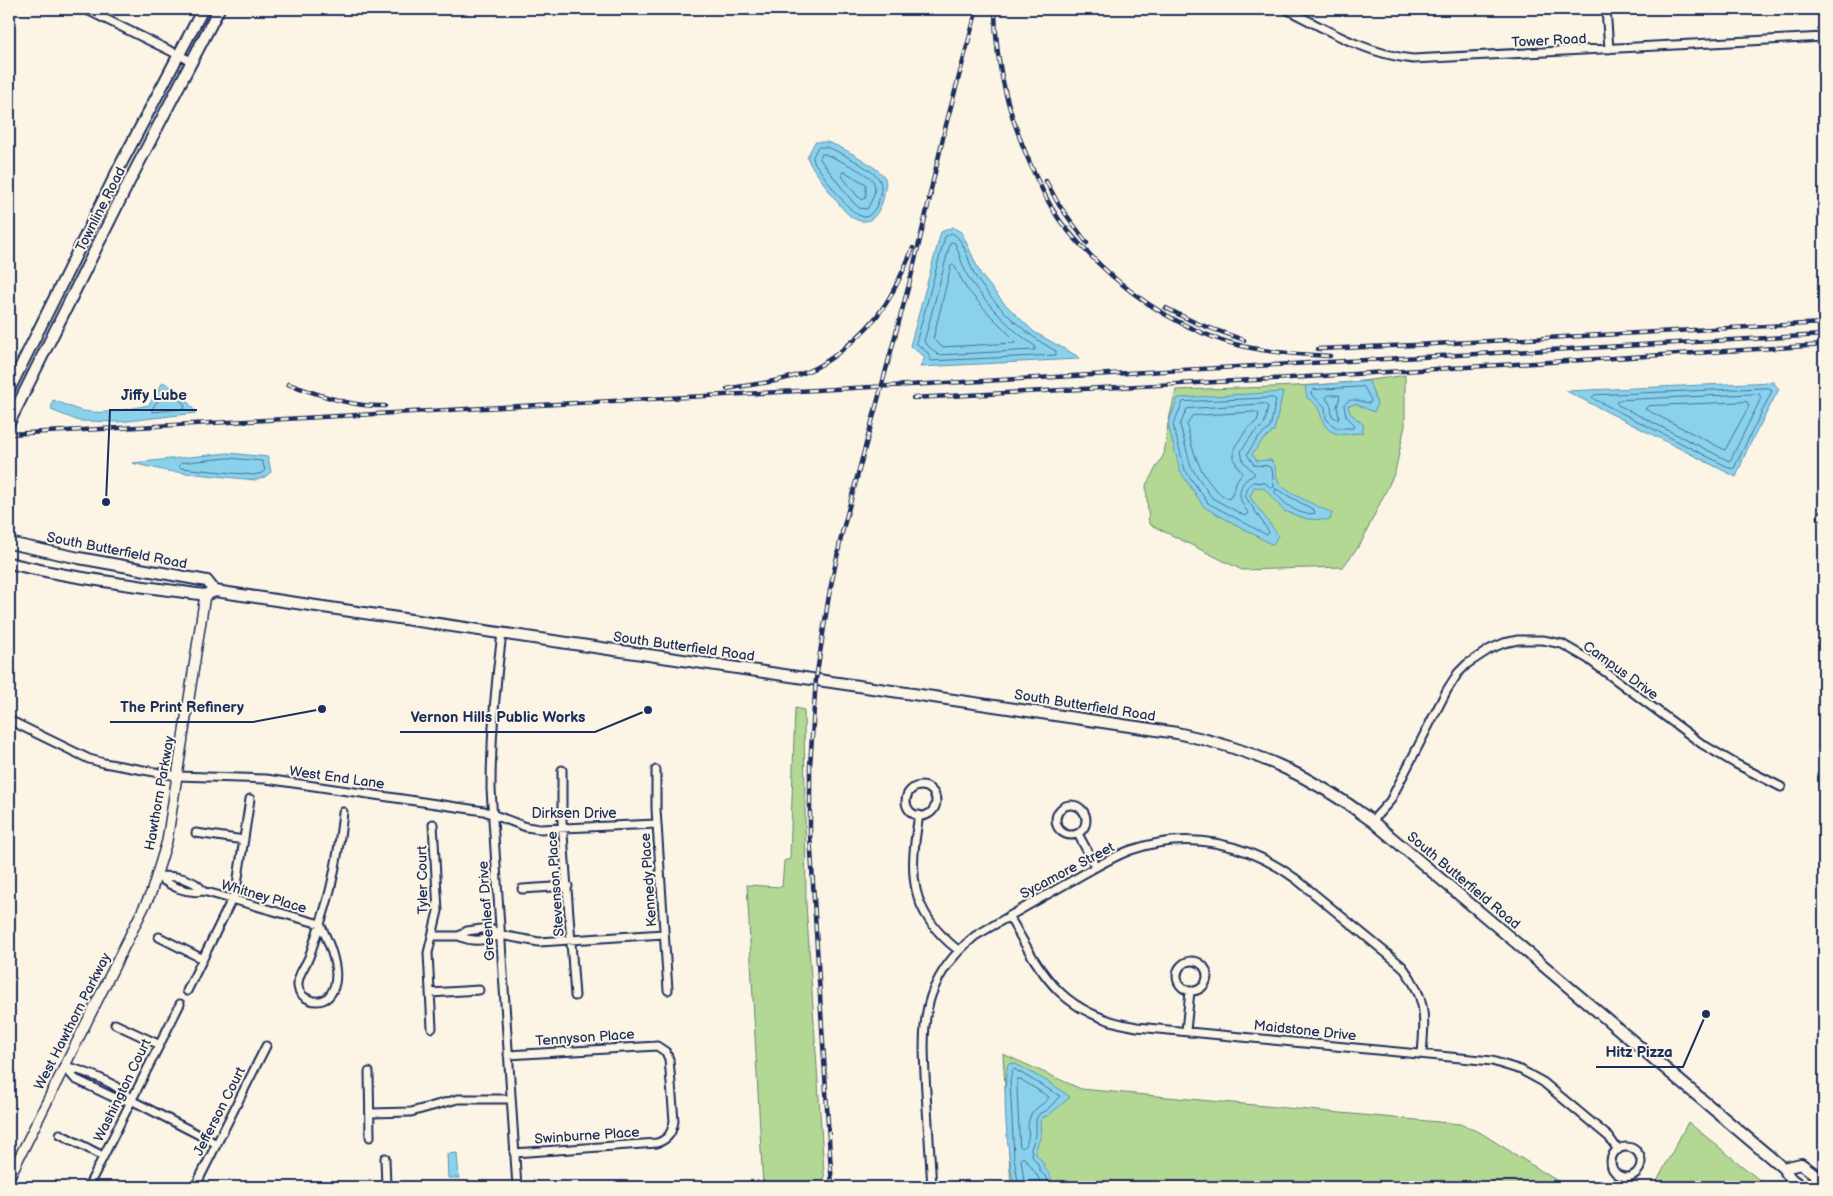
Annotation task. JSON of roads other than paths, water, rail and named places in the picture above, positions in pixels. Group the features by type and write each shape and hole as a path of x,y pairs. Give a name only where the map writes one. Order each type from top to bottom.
{"main road":[{"name":"Townline Road","path":"9,390 122,162 203,9"},
{"name":"Townline Road","path":"9,423 125,189 219,9"},
{"name":"South Butterfield Road","path":"9,543 79,558 207,581 215,591 953,699 1200,738 1249,752 1289,769 1327,790 1372,821 1783,1168 1791,1179 1802,1187"},
{"name":"South Butterfield Road","path":"9,563 38,570 205,595"},
{"path":"205,595 215,591"},
{"path":"1783,1168 1801,1164 1824,1181"}],"street":[{"path":"85,9 191,61"},
{"name":"Tower Road","path":"1286,9 1356,45 1397,57 1433,59 1824,37"},
{"path":"1606,9 1609,49"},
{"name":"Hawthorn Parkway","path":"157,876 167,842 205,595"},
{"name":"Greenleaf Drive","path":"502,633 491,738 492,814 517,1187"},
{"name":"Campus Drive","path":"1372,821 1390,801 1446,690 1458,673 1483,653 1504,643 1518,640 1543,640 1562,644 1570,648 1588,659 1702,744 1781,787"},
{"name":"West End Lane","path":"9,720 89,759 177,776 266,779 481,810 492,814"},
{"name":"Stevenson Place","path":"562,770 563,828 575,996"},
{"name":"Kennedy Place","path":"656,770 657,824 668,990"},
{"path":"924,786 933,792 935,805 929,813 919,815 908,809 906,800 910,790 914,787 924,786"},
{"path":"187,991 236,891 250,800"},
{"path":"1076,805 1086,815 1084,830 1078,834 1066,834 1058,828 1056,823 1058,813 1066,806 1076,805"},
{"path":"320,924 330,945 335,974 329,996 318,1001 302,995 298,984 329,899 338,854 343,812"},
{"name":"Dirksen Drive","path":"492,814 526,827 563,828 657,824"},
{"path":"919,815 912,861 918,899 937,931 958,950"},
{"name":"Tyler Court","path":"432,1028 428,953 438,911 433,824"},
{"path":"196,832 244,840"},
{"path":"1078,834 1096,867"},
{"name":"Sycamore Street","path":"932,1187 923,1042 925,1016 935,986 946,967 958,950 975,936 1109,859 1145,846 1189,840 1213,842 1258,855 1281,868 1402,966 1412,980 1424,1009 1422,1054"},
{"name":"Whitney Place","path":"157,876 174,876 197,884 203,891"},
{"name":"Whitney Place","path":"157,876 170,885 192,893 203,891 320,924"},
{"name":"West Hawthorn Parkway","path":"9,1178 151,893 157,876"},
{"path":"522,889 568,886"},
{"name":"Maidstone Drive","path":"1009,916 1037,966 1050,982 1082,1009 1108,1021 1119,1024 1186,1031 1492,1061 1520,1070 1543,1082 1560,1094 1610,1137 1618,1150"},
{"path":"459,936 467,930 489,928 500,935 539,942 664,934"},
{"path":"432,936 459,936 468,940 488,940 500,935"},
{"path":"159,937 203,959"},
{"path":"1195,961 1206,970 1207,979 1201,988 1190,991 1178,984 1177,973 1181,965 1195,961"},
{"path":"430,993 479,990"},
{"path":"1186,1031 1190,991"},
{"name":"Washington Court","path":"88,1187 158,1044 180,1004"},
{"path":"115,1024 158,1044"},
{"name":"Tennyson Place","path":"508,1055 653,1045 662,1048 670,1059 674,1121 673,1130 661,1142"},
{"name":"Jefferson Court","path":"195,1187 266,1046"},
{"path":"64,1066 81,1070 125,1092 131,1100 217,1144"},
{"path":"369,1072 370,1137"},
{"path":"371,1113 411,1112 458,1099 511,1099"},
{"path":"60,1134 103,1156"},
{"name":"Swinburne Place","path":"514,1153 661,1142"},
{"path":"1628,1147 1639,1155 1641,1159 1640,1168 1633,1175 1624,1177 1619,1175 1613,1168 1612,1158 1618,1150 1628,1147"},
{"path":"385,1158 386,1187"}],"water":[{"path":"815,142 826,142 849,152 875,168 885,178 886,186 880,209 872,219 860,221 853,218 831,193 807,157"},
{"path":"953,227 962,233 981,275 1003,302 1034,332 1077,356 1079,359 920,367 925,357 910,346 941,232"},
{"path":"1369,381 1377,404 1374,412 1356,404 1348,406 1350,413 1364,425 1362,433 1341,434 1329,430 1325,426 1317,407 1307,398 1305,386"},
{"path":"163,382 182,394 196,413 119,422 79,421 51,410 53,400 79,410 91,412 116,411 149,405"},
{"path":"1773,382 1779,389 1747,450 1736,477 1566,391"},
{"path":"1283,392 1274,431 1262,441 1252,454 1257,461 1271,460 1279,482 1288,491 1332,513 1330,520 1307,519 1284,511 1264,488 1254,487 1250,497 1278,535 1273,545 1204,507 1180,471 1168,424 1178,398"},
{"path":"228,453 268,457 271,472 265,477 255,480 167,471 132,463"},
{"path":"1014,1063 1052,1084 1070,1097 1048,1116 1043,1117 1040,1122 1041,1136 1036,1148 1036,1154 1044,1164 1044,1168 1049,1173 1056,1187 1014,1187 1008,1142 1005,1093 1008,1064"},
{"path":"457,1153 459,1178 448,1178 447,1154"}],"railway":[{"path":"929,198 977,9"},
{"path":"995,9 1001,74 1019,136 1052,209 1080,245 1135,294 1155,308 1198,331 1234,344 1261,350 1330,356"},
{"path":"1046,181 1059,205 1087,243"},
{"path":"832,1187 810,835 810,766 816,679 829,595 842,533 911,277 931,193"},
{"path":"727,389 777,380 806,372 816,368 838,353 856,339 877,316 900,279 913,248"},
{"path":"1166,308 1196,323 1244,340"},
{"path":"1318,349 1824,323"},
{"path":"9,434 1824,335"},
{"path":"913,398 1290,378 1824,345"},
{"path":"288,384 360,405 385,406"}],"place":[{"name":"Jiffy Lube","path":"106,502"},
{"name":"The Print Refinery","path":"322,709"},
{"name":"Vernon Hills Public Works","path":"648,710"},
{"name":"Hitz Pizza","path":"1706,1014"}]}
